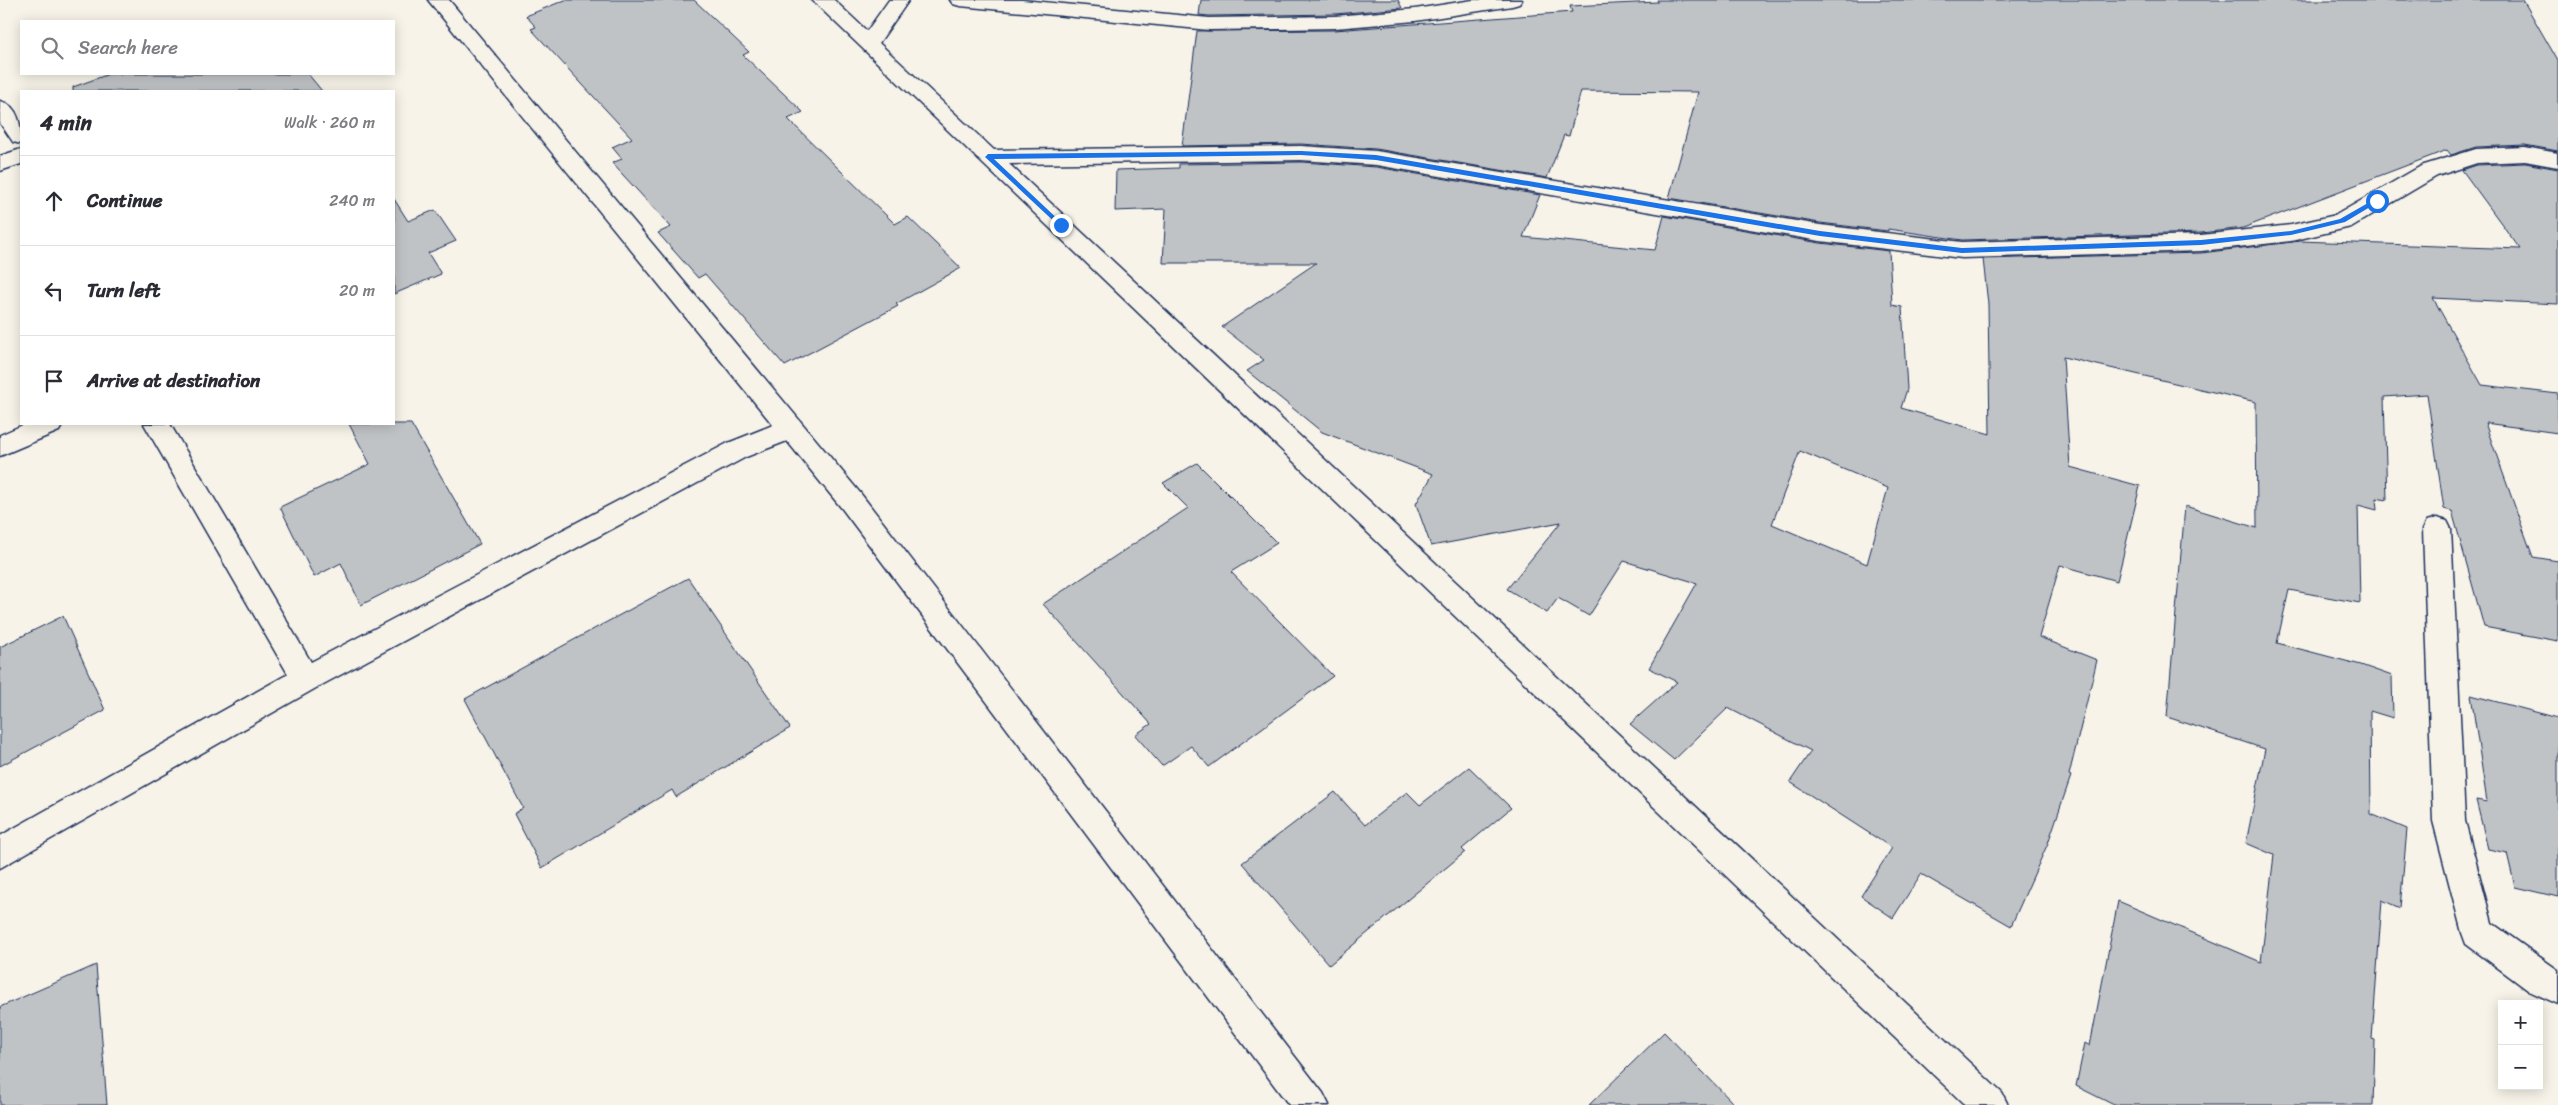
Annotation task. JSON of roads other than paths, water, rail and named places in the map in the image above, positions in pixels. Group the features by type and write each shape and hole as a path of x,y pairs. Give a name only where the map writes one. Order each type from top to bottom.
{"street":[{"path":"438,0 852,502 1311,1105"},
{"path":"822,0 1990,1105"},
{"path":"869,43 899,0"},
{"path":"960,0 1209,24 1335,22 1415,15 1512,0"},
{"path":"0,108 20,136"},
{"path":"988,157 1301,153 1376,158 1820,234 1962,250 2201,243 2291,233 2342,221 2429,171 2476,156 2525,154 2558,160"},
{"path":"0,164 20,156"},
{"path":"0,446 48,425"},
{"path":"159,425 306,679"},
{"path":"0,853 306,679 737,450 792,428"},
{"path":"2437,529 2449,822 2478,933 2541,980 2558,987"}]}
